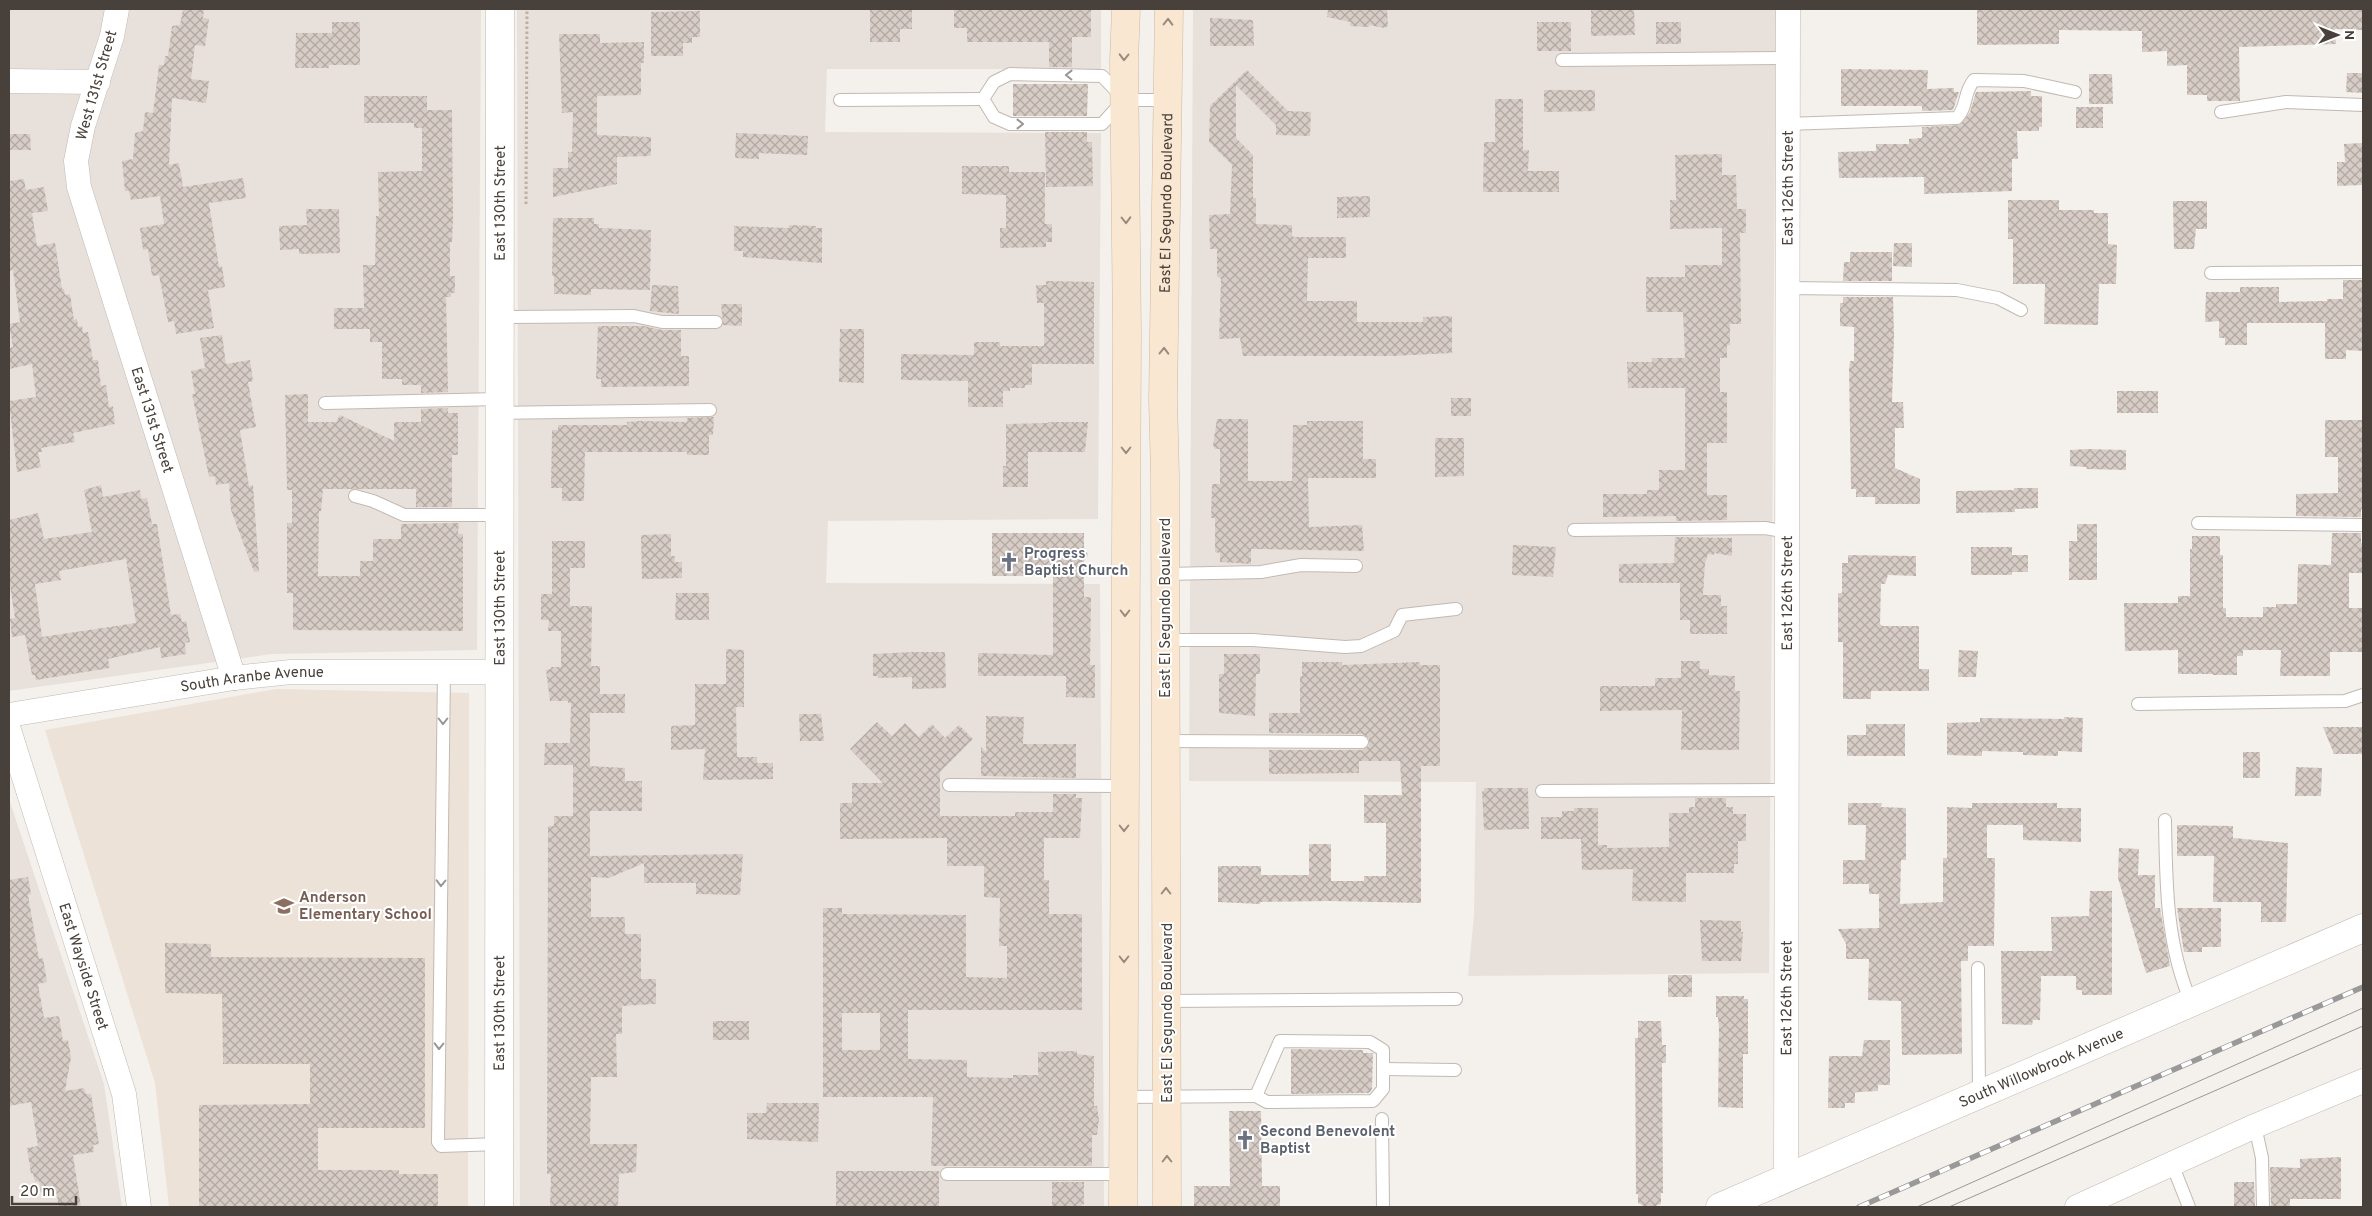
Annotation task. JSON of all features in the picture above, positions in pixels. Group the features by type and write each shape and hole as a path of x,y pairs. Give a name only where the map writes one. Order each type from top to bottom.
{"main road":[{"path":"1123,1207 1127,333 1126,9"},
{"name":"East El Segundo Boulevard","path":"1168,1207 1166,640 1163,400 1169,9"}],"street":[{"name":"West 131st Street","path":"76,160 83,126 112,36 117,9"},
{"name":"East 130th Street","path":"499,1207 500,9"},
{"name":"East 126th Street","path":"1786,1178 1788,9"},
{"path":"9,81 98,82"},
{"name":"East 131st Street","path":"76,160 79,187 234,678"},
{"name":"South Aranbe Avenue","path":"9,714 234,678 291,672 499,672"},
{"name":"East Wayside Street","path":"9,730 124,1094 139,1207"},
{"name":"South Willowbrook Avenue","path":"1720,1207 2363,928"},
{"path":"2077,1207 2255,1126 2363,1081"}],"lane":[{"path":"1562,60 1787,58"},
{"path":"983,99 994,82 1010,74 1102,76 1125,100"},
{"path":"1787,124 1957,118 1964,110 1967,89 1974,80 2024,81 2075,92"},
{"path":"983,99 994,116 1010,124 1102,124 1125,100 1167,100"},
{"path":"840,100 983,99"},
{"path":"2220,112 2286,102 2363,105"},
{"path":"2210,273 2363,272"},
{"path":"1787,288 1957,290 1998,298 2021,310"},
{"path":"500,317 634,316 662,322 716,322"},
{"path":"326,403 710,410"},
{"path":"355,496 373,501 404,514 499,516"},
{"path":"2198,524 2363,525"},
{"path":"1574,530 1765,528 1787,532"},
{"path":"1164,574 1261,572 1301,565 1356,566"},
{"path":"1166,640 1253,640 1345,647 1360,646 1394,631 1402,615 1456,609"},
{"path":"444,672 438,1142 441,1146 499,1144"},
{"path":"2138,704 2345,701 2363,695"},
{"path":"1166,741 1362,742"},
{"path":"949,785 1124,786"},
{"path":"1542,791 1787,790"},
{"path":"2165,820 2168,921 2182,980 2191,1002"},
{"path":"1978,968 1979,1094"},
{"path":"1167,1001 1456,999"},
{"path":"1123,1098 1256,1096 1267,1102 1373,1101 1383,1090 1383,1050 1370,1042 1280,1041 1256,1096"},
{"path":"1383,1069 1455,1070"},
{"path":"1382,1119 1383,1207"},
{"path":"2255,1126 2262,1158 2263,1207"},
{"path":"2172,1164 2189,1207"},
{"path":"947,1174 1123,1174"}],"shaded area":[{"path":"9,9 481,9 477,650 272,654 9,691"},
{"path":"517,9 1101,9 1101,69 827,69 825,132 1101,133 1098,519 828,521 826,583 1100,584 1104,1207 520,1207"},
{"path":"1193,9 1776,9 1769,973 1468,976 1474,915 1476,782 1189,781"},
{"name":"Anderson Elementary School","path":"276,689 469,693 468,1207 169,1207 155,1083 45,730"},
{"path":"9,799 104,1084 122,1207 9,1207"}],"building":[{"path":"183,9 204,9 203,18 209,19 205,46 195,45 191,79 209,81 206,103 172,98 169,165 179,163 183,187 243,178 246,198 209,203 219,267 222,266 225,287 208,290 214,328 176,334 174,321 168,322 159,275 152,276 148,249 143,250 140,228 164,224 160,196 131,200 129,191 125,191 122,161 133,159 135,133 143,131 145,112 153,113 159,65 164,65 165,56 168,56 172,26 180,25"},
{"path":"870,9 912,9 912,29 900,29 900,42 870,42"},
{"path":"954,9 1091,9 1091,37 1072,37 1072,67 1049,67 1049,42 967,42 967,28 954,28"},
{"path":"1328,9 1387,9 1388,26 1384,28 1369,25 1369,27 1350,26 1350,22 1327,17"},
{"path":"1591,9 1634,9 1635,35 1591,36"},
{"path":"1977,9 2363,9 2363,30 2335,29 2336,44 2239,47 2240,101 2207,101 2207,95 2187,95 2187,65 2167,66 2167,51 2142,52 2142,31 2059,30 2059,44 1977,45"},
{"path":"700,11 700,37 692,37 692,43 683,43 683,56 651,56 651,12"},
{"path":"1210,18 1253,20 1254,46 1210,46"},
{"path":"332,22 360,22 360,65 329,65 329,68 295,68 296,33 332,33"},
{"path":"1537,22 1571,22 1571,51 1537,51"},
{"path":"1656,22 1681,22 1681,44 1656,44"},
{"path":"559,34 600,34 600,43 644,42 644,63 641,63 641,95 597,96 597,135 651,137 651,156 617,157 617,184 553,197 553,168 568,168 568,152 572,152 573,112 562,113"},
{"path":"1841,69 1928,70 1927,89 1954,88 1954,92 1959,92 1953,110 1922,111 1922,106 1841,106"},
{"path":"1247,70 1288,111 1311,112 1310,136 1276,135 1276,125 1236,85 1236,138 1253,155 1253,198 1256,198 1256,224 1292,225 1292,236 1294,237 1346,237 1346,258 1308,258 1307,301 1357,301 1357,322 1423,322 1423,317 1452,316 1452,353 1393,356 1243,356 1240,338 1219,339 1221,279 1217,276 1217,249 1210,249 1209,215 1230,214 1232,165 1209,142 1210,106"},
{"path":"2347,73 2363,73 2363,93 2346,92"},
{"path":"2089,74 2112,74 2113,104 2089,104"},
{"path":"1013,84 1088,84 1087,116 1013,116"},
{"path":"1544,90 1595,90 1595,111 1544,112"},
{"path":"2031,91 2031,96 2042,96 2042,127 2039,127 2039,131 2017,131 2018,159 2012,159 2012,191 1924,194 1924,177 1839,178 1838,152 1876,151 1876,144 1909,144 1909,139 1922,138 1922,127 1960,125 1970,112 1976,92"},
{"path":"364,96 427,96 427,110 452,110 453,219 452,242 450,242 450,276 455,276 455,293 451,293 451,297 446,297 448,392 421,393 421,385 402,385 402,379 382,379 382,342 370,342 370,329 334,329 334,308 364,308 363,265 375,265 376,216 379,216 378,172 422,171 422,128 414,128 414,123 364,123"},
{"path":"1495,99 1523,99 1523,150 1529,150 1528,171 1559,171 1559,192 1483,192 1484,142 1495,142"},
{"path":"2076,107 2103,107 2103,128 2076,128"},
{"path":"1045,132 1087,132 1087,142 1092,142 1093,186 1046,187"},
{"path":"736,133 808,136 807,155 759,153 759,159 735,158"},
{"path":"9,134 30,134 31,150 9,150"},
{"path":"2363,143 2363,185 2337,186 2337,162 2345,162 2344,144"},
{"path":"1722,154 1722,175 1736,175 1737,209 1746,209 1746,233 1740,233 1741,324 1730,324 1730,345 1727,345 1727,358 1720,358 1720,392 1727,392 1727,443 1707,443 1707,495 1727,495 1727,520 1676,521 1676,516 1603,517 1603,494 1647,494 1647,490 1659,490 1659,470 1685,470 1685,388 1628,388 1627,362 1652,362 1652,358 1685,358 1683,312 1646,312 1646,277 1685,277 1685,265 1722,265 1722,228 1670,229 1670,200 1676,200 1675,155"},
{"path":"962,166 1009,166 1009,172 1045,172 1045,224 1052,224 1052,242 1046,242 1046,247 1000,248 1000,228 1006,228 1006,195 962,194"},
{"path":"24,179 26,190 44,187 48,211 32,213 37,246 55,243 62,289 64,289 65,295 70,294 74,320 77,319 78,327 82,326 83,333 88,332 93,360 98,360 101,386 106,385 109,407 113,406 115,424 73,433 75,442 41,448 42,452 38,452 41,467 17,472 9,401 36,397 32,364 9,369 9,348 13,347 9,324 20,322 13,270 9,271 9,181"},
{"path":"1370,196 1370,217 1337,218 1337,197"},
{"path":"2008,200 2059,200 2059,210 2094,210 2094,213 2108,213 2108,244 2117,245 2116,284 2099,284 2098,325 2044,324 2045,284 2013,284 2013,239 2008,239"},
{"path":"2173,201 2207,201 2207,229 2196,229 2194,249 2174,249"},
{"path":"306,209 339,209 340,253 299,254 299,249 280,250 279,226 307,225"},
{"path":"553,218 594,218 594,224 599,224 599,228 651,230 650,290 591,289 591,295 554,294 554,276 552,276"},
{"path":"789,225 822,228 822,263 743,257 743,251 734,251 734,226 789,228"},
{"path":"1894,243 1912,243 1912,267 1893,266"},
{"path":"1850,252 1892,252 1892,281 1843,281 1844,262 1850,262"},
{"path":"2343,280 2363,280 2363,351 2346,350 2346,359 2325,359 2325,323 2247,323 2247,345 2225,345 2225,338 2219,338 2219,321 2205,322 2206,292 2240,292 2240,287 2279,287 2279,302 2327,301 2327,299 2343,299"},
{"path":"1046,281 1094,282 1094,364 1032,364 1032,385 1025,385 1025,388 1010,388 1010,391 1003,391 1003,407 968,407 968,381 901,380 901,354 974,355 974,342 1000,342 1000,346 1044,346 1044,303 1037,303 1036,285 1046,285"},
{"path":"652,285 678,286 679,314 650,311"},
{"path":"1843,297 1893,297 1892,402 1903,402 1904,428 1895,428 1895,468 1920,479 1920,504 1875,504 1875,497 1856,497 1856,489 1851,489 1849,369 1850,361 1854,361 1854,327 1840,326 1840,303 1843,303"},
{"path":"721,304 742,304 742,326 723,325"},
{"path":"598,326 644,326 662,330 681,330 681,356 689,356 689,386 601,387 601,379 596,379"},
{"path":"840,329 864,329 864,383 839,382"},
{"path":"222,335 226,364 250,360 253,381 248,382 256,427 240,430 249,486 253,485 259,571 254,572 231,510 229,483 216,485 215,476 209,477 192,394 195,394 191,371 205,368 200,338"},
{"path":"2117,391 2158,391 2158,413 2117,413"},
{"path":"308,394 308,422 336,422 340,415 394,441 394,422 421,422 421,409 448,408 448,413 458,413 458,455 452,455 452,507 416,507 416,489 323,489 321,511 319,511 318,576 360,576 360,561 373,561 373,539 401,539 401,524 459,523 458,534 463,534 463,631 293,630 293,593 287,593 287,523 292,523 292,490 287,490 285,395"},
{"path":"1451,398 1471,398 1471,416 1451,416"},
{"path":"714,417 713,435 709,435 709,455 687,455 687,452 585,452 584,501 562,501 562,488 551,488 552,430 558,430 558,425 627,425 627,422 640,421 687,422 687,418"},
{"path":"1217,419 1248,419 1248,481 1292,481 1293,425 1307,425 1307,421 1363,421 1363,459 1376,459 1376,478 1308,478 1309,527 1362,525 1364,551 1251,549 1251,564 1220,562 1220,553 1215,552 1215,518 1211,518 1212,484 1220,484 1220,449 1215,449 1213,445"},
{"path":"2325,420 2363,420 2363,509 2361,509 2361,517 2296,516 2296,494 2338,493 2338,457 2325,457"},
{"path":"1088,422 1085,452 1028,452 1028,487 1003,487 1003,466 1006,466 1006,424"},
{"path":"1435,438 1464,438 1464,476 1435,477"},
{"path":"2070,450 2126,450 2126,470 2086,469 2087,467 2070,466"},
{"path":"101,485 103,497 140,490 141,499 147,498 152,524 157,524 171,615 180,614 182,622 186,621 190,642 185,643 186,654 161,658 160,647 108,659 110,668 36,680 35,675 32,675 25,635 12,637 10,619 15,618 9,579 9,520 38,513 44,539 92,532 84,490","holes":["126,559 136,623 42,637 35,584 61,580 59,571"]},
{"path":"2014,488 2038,488 2038,508 2015,509 2015,512 1956,513 1956,491 2014,490"},
{"path":"2077,524 2097,524 2097,580 2069,580 2069,541 2077,541"},
{"path":"992,533 1084,533 1084,547 1088,555 1084,561 1084,597 1091,597 1090,665 1095,665 1095,698 1066,697 1066,676 978,676 978,653 1053,655 1053,576 992,576"},
{"path":"2332,533 2361,533 2363,573 2349,573 2349,608 2363,608 2363,652 2330,652 2330,676 2280,676 2281,650 2243,650 2243,656 2237,656 2237,675 2178,674 2178,650 2125,651 2124,603 2178,603 2178,596 2190,596 2190,549 2192,549 2192,536 2220,536 2220,555 2223,555 2223,608 2226,608 2226,617 2263,617 2263,607 2276,607 2276,604 2297,604 2298,564 2331,565"},
{"path":"671,534 671,556 675,556 675,562 682,562 682,578 642,579 641,535"},
{"path":"1675,537 1732,538 1732,556 1708,554 1705,564 1703,595 1721,595 1721,606 1727,606 1727,634 1690,634 1690,620 1680,620 1680,583 1619,583 1619,564 1674,563"},
{"path":"552,541 585,541 585,568 570,568 570,606 592,606 591,666 600,666 600,694 625,694 625,713 590,713 590,766 625,768 625,781 642,781 642,811 590,811 590,856 743,854 740,895 696,894 696,883 644,883 644,863 609,878 591,877 591,917 625,917 625,934 641,934 641,979 656,979 656,1004 622,1006 622,1034 616,1034 617,1077 591,1077 590,1144 637,1144 636,1172 619,1174 618,1207 550,1207 551,1174 547,1174 548,826 554,826 554,816 573,816 573,765 544,765 545,743 570,743 571,703 568,703 568,701 550,701 546,670 551,669 551,667 561,667 561,631 548,631 549,620 541,620 541,594 552,594"},
{"path":"1513,545 1556,547 1553,577 1512,575"},
{"path":"1971,547 2012,547 2012,555 2028,555 2028,572 2012,572 2012,575 1971,575"},
{"path":"1848,555 1916,556 1916,576 1888,575 1885,584 1881,584 1880,624 1883,626 1919,626 1919,669 1929,669 1929,691 1871,691 1871,699 1843,699 1843,642 1838,642 1838,593 1842,593 1842,563 1848,563"},
{"path":"676,593 709,593 709,620 675,620"},
{"path":"726,649 744,650 744,707 736,707 737,757 757,757 757,763 773,763 773,779 703,780 705,749 671,750 671,726 695,725 695,684 726,684"},
{"path":"1959,650 1978,651 1976,677 1958,677"},
{"path":"945,652 946,688 912,689 912,677 878,678 878,676 873,676 873,654"},
{"path":"1224,654 1260,654 1260,674 1256,674 1255,716 1219,713 1219,674 1224,674"},
{"path":"1681,661 1700,661 1700,669 1709,669 1709,675 1735,676 1735,691 1740,691 1739,750 1681,750 1682,710 1600,711 1600,686 1655,686 1655,678 1681,678"},
{"path":"1302,662 1342,662 1342,665 1420,662 1420,665 1440,665 1440,766 1421,766 1421,903 1329,901 1260,902 1260,904 1218,902 1218,866 1261,866 1261,875 1309,875 1309,844 1331,844 1331,881 1364,881 1364,876 1386,876 1386,823 1364,823 1364,795 1402,795 1400,761 1359,761 1359,773 1269,774 1269,750 1362,750 1369,746 1369,738 1362,734 1269,733 1269,713 1300,713"},
{"path":"799,714 821,714 824,741 800,741"},
{"path":"986,716 1024,717 1023,744 1076,744 1076,778 981,776 981,747 986,752"},
{"path":"2064,717 2083,718 2082,752 2058,751 2058,756 2023,755 2023,752 1982,751 1982,756 1947,755 1947,723 1980,722 1980,718 2064,719"},
{"path":"877,722 892,736 905,723 919,737 932,724 945,738 959,725 973,739 940,772 940,816 1015,816 1015,812 1053,812 1053,794 1076,794 1076,798 1082,798 1080,838 1044,838 1044,880 1049,880 1049,914 1082,914 1082,1010 908,1010 908,1059 967,1060 967,1077 1013,1078 1013,1075 1038,1075 1038,1052 1077,1051 1077,1054 1094,1056 1094,1106 1097,1106 1099,1120 1097,1135 1092,1135 1092,1166 931,1166 933,1097 823,1097 823,908 842,908 842,914 966,915 966,977 1007,978 1007,946 999,946 1000,898 984,897 984,866 947,866 947,838 840,839 840,803 852,803 852,783 883,783 850,749","holes":["842,1013 880,1013 880,1050 842,1050"]},
{"path":"1866,724 1905,724 1905,756 1847,756 1847,735 1866,735"},
{"path":"2323,727 2363,727 2363,754 2334,754"},
{"path":"2243,752 2260,752 2260,778 2243,778"},
{"path":"2296,767 2322,768 2321,796 2295,796"},
{"path":"1484,788 1528,788 1529,829 1484,830 1482,791 1484,791"},
{"path":"1695,798 1726,798 1726,807 1733,807 1733,814 1746,814 1746,841 1738,841 1738,864 1734,864 1734,873 1686,873 1686,902 1632,901 1633,869 1582,870 1581,839 1541,839 1541,817 1562,817 1562,811 1574,811 1574,808 1598,808 1598,845 1607,845 1607,848 1669,847 1669,813 1689,813 1689,807 1695,807"},
{"path":"1848,803 1882,803 1881,807 1906,808 1906,860 1901,860 1900,904 1943,902 1943,858 1947,858 1947,807 1972,808 1972,803 2057,803 2057,808 2081,808 2081,842 2023,840 2023,825 1987,825 1987,858 1995,858 1994,946 1968,946 1968,961 1961,961 1962,1054 1902,1055 1901,1001 1868,1000 1869,959 1846,959 1846,944 1838,929 1879,928 1879,894 1869,894 1869,884 1843,884 1843,860 1865,860 1866,825 1848,825"},
{"path":"2177,825 2233,826 2233,838 2288,843 2286,922 2261,922 2261,902 2213,902 2214,856 2177,856"},
{"path":"2119,848 2139,849 2138,875 2155,875 2155,908 2160,908 2170,966 2146,973 2118,878"},
{"path":"28,877 31,894 28,895 39,959 43,958 47,982 38,984 44,1018 59,1016 63,1041 68,1040 71,1057 65,1091 84,1088 86,1094 91,1094 99,1144 93,1145 94,1152 73,1155 81,1207 59,1207 56,1190 41,1193 39,1181 35,1182 33,1173 31,1174 27,1148 38,1146 31,1102 9,1106 9,880"},
{"path":"2090,891 2112,891 2112,995 2082,995 2082,990 2076,990 2076,976 2041,976 2040,1020 2033,1020 2032,1025 2002,1024 2001,951 2052,951 2051,917 2089,916"},
{"path":"2177,908 2221,908 2221,947 2202,947 2202,952 2184,952"},
{"path":"1700,920 1741,921 1741,932 1743,932 1741,961 1702,961"},
{"path":"165,943 211,944 211,957 425,958 425,1128 318,1128 318,1170 399,1170 399,1174 438,1174 438,1207 199,1207 199,1105 310,1104 310,1064 223,1064 222,994 165,993"},
{"path":"1668,975 1692,975 1692,997 1668,997"},
{"path":"1716,996 1744,996 1744,999 1748,999 1748,1054 1743,1054 1743,1108 1718,1107 1719,1028 1718,1017 1716,1017"},
{"path":"713,1021 749,1021 749,1040 713,1040"},
{"path":"1638,1021 1661,1021 1662,1045 1666,1045 1666,1063 1662,1063 1663,1193 1661,1193 1661,1204 1653,1207 1645,1207 1638,1203 1638,1194 1636,1194 1635,1038 1638,1038"},
{"path":"1864,1040 1890,1040 1890,1085 1878,1085 1878,1091 1855,1093 1855,1103 1845,1103 1845,1108 1828,1108 1829,1056 1862,1056"},
{"path":"1291,1049 1363,1050 1363,1053 1373,1053 1372,1089 1369,1093 1291,1094"},
{"path":"767,1103 819,1103 818,1142 747,1139 747,1113 766,1113"},
{"path":"1229,1111 1261,1111 1262,1186 1280,1186 1280,1207 1194,1207 1194,1186 1230,1186"},
{"path":"2341,1157 2341,1199 2290,1199 2290,1207 2271,1207 2270,1167 2300,1168 2300,1159"},
{"path":"836,1171 939,1171 939,1207 836,1207"},
{"path":"1052,1182 1084,1182 1084,1204 1080,1207 1052,1207"},
{"path":"2234,1182 2254,1182 2255,1207 2234,1207"}],"tram line":[{"path":"1917,1207 2363,1008"},
{"path":"1949,1207 2363,1026"}],"railway":[{"path":"1859,1207 2363,987"}],"place":[{"name":"Progress Baptist Church","path":"1009,562"},
{"name":"Anderson Elementary School","path":"284,906"},
{"name":"Second Benevolent Baptist","path":"1245,1140"}]}
